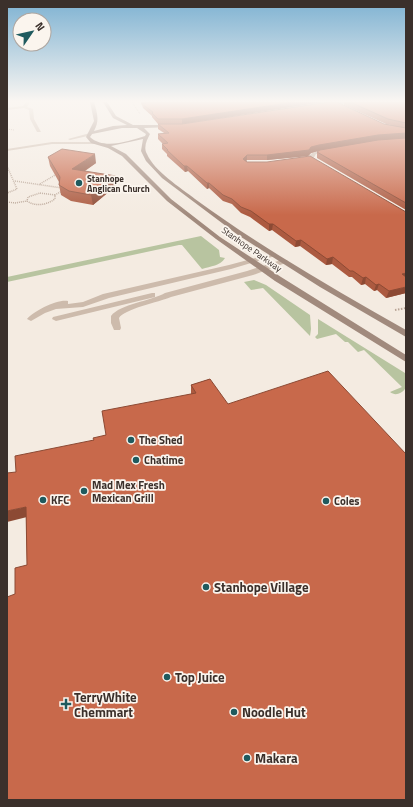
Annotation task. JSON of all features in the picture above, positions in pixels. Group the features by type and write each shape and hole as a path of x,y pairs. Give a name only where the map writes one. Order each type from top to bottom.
{"main road":[{"path":"92,140 97,143 123,143 136,140"},
{"name":"Stanhope Parkway","path":"145,140 143,143 145,154 149,161 171,183 198,204 284,262 406,334"},
{"name":"Stanhope Parkway","path":"97,143 110,147 124,155 169,200 218,238 263,269 406,358"}],"street":[{"path":"52,144 67,140"},
{"path":"7,150 52,144 97,143"},
{"path":"311,159 311,156 315,154 333,150"},
{"path":"32,319 42,311 59,306 71,300 92,296 106,296 273,255"},
{"path":"117,328 114,318 116,314 121,311 158,300 168,295 284,262"},
{"path":"56,319 155,295 168,295"}],"path":[{"path":"7,166 15,181 17,189 7,193"},
{"path":"40,184 55,176"},
{"path":"7,202 15,203 27,201 31,204 45,204 55,199 55,195 62,191 62,188 15,181"},
{"path":"27,201 28,197 35,194 45,192 55,195"}],"green space":[{"path":"201,236 219,250 220,257 225,258 221,263 202,269 182,245 179,245 7,282 7,277"},
{"path":"254,280 266,285 310,315 310,336 263,288 251,290 244,282"},
{"path":"318,319 405,373 405,389 398,394 390,392 402,387 364,350 358,352 348,342 345,342 336,334 317,339 315,337 318,334"}],"building":[{"path":"164,140 351,140 319,145 311,147 309,150 267,155 247,155 243,159 247,162 267,162 310,156 406,212 406,273 402,274 406,277 406,287 389,291 379,284 376,285 366,277 363,278 353,271 350,271 333,257 327,259 301,240 296,241 273,224 269,224 251,211 241,207 232,199 223,195 187,166 184,166 162,144 168,143"},
{"path":"378,140 406,140 406,203 317,152 320,150"},
{"path":"62,149 95,154 72,169 116,176 91,195 69,191 59,185 60,177 48,157"},
{"name":"Stanhope Village","path":"328,371 406,454 406,800 7,800 7,597 15,594 15,568 27,565 26,507 7,511 7,473 16,472 15,456 94,440 93,438 106,435 102,411 196,393 191,385 210,379 228,404"}],"place":[{"name":"Stanhope Anglican Church","path":"79,183"},
{"name":"The Shed","path":"131,440"},
{"name":"Chatime","path":"136,460"},
{"name":"Mad Mex Fresh Mexican Grill","path":"84,491"},
{"name":"KFC","path":"43,500"},
{"name":"Coles","path":"326,501"},
{"name":"Stanhope Village","path":"206,587"},
{"name":"Top Juice","path":"167,677"},
{"name":"TerryWhite Chemmart","path":"66,704"},
{"name":"Noodle Hut","path":"234,712"},
{"name":"Makara","path":"247,758"}]}
